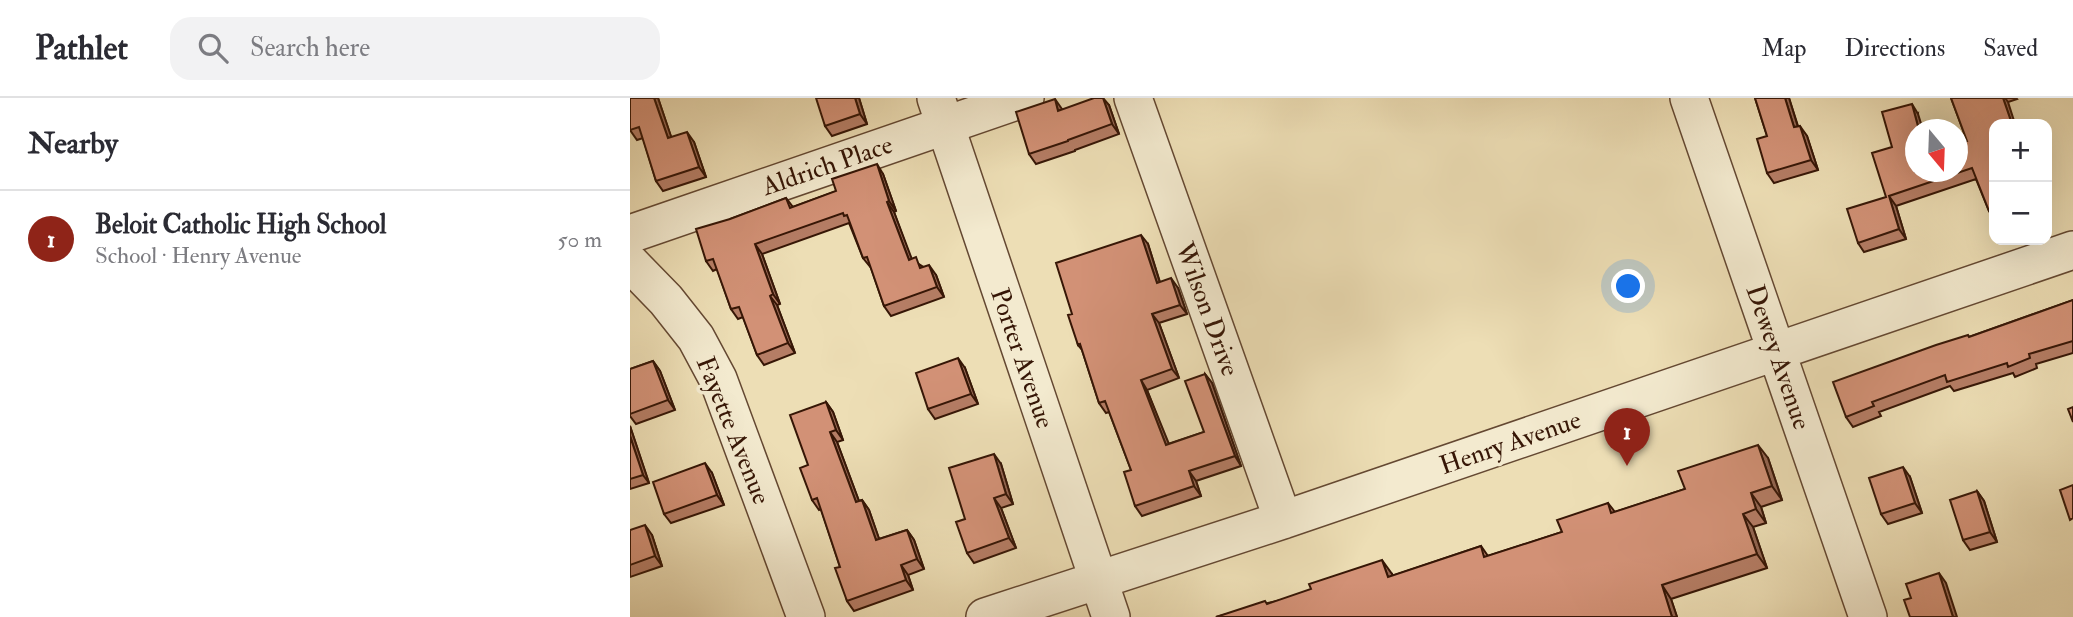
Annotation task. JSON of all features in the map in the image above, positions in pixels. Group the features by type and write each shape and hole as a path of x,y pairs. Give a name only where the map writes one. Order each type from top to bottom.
{"street":[{"name":"Aldrich Place","path":"630,234 941,111 1025,98"},
{"name":"Wilson Drive","path":"1132,98 1283,520"},
{"name":"Dewey Avenue","path":"1689,98 1868,617"},
{"name":"Porter Avenue","path":"941,111 1111,617"},
{"name":"Henry Avenue","path":"985,617 1283,520 2073,250"},
{"name":"Fayette Avenue","path":"630,263 666,300 696,338 718,379 806,617"}],"building":[{"path":"630,98 654,98 668,138 687,132 699,167 656,181 639,127 630,130"},
{"path":"816,98 855,98 860,114 825,126"},
{"path":"1094,98 1103,98 1112,124 1029,154 1016,112 1055,99 1058,111"},
{"path":"1755,98 1785,98 1794,127 1800,126 1811,160 1767,173 1757,139 1767,136"},
{"path":"1951,98 2003,98 2010,119 1989,119 1989,211 1972,168 1968,169 1968,119 1959,119"},
{"path":"1912,104 1916,119 1905,119 1905,182 1930,182 1889,196 1899,229 1858,243 1847,209 1886,197 1872,153 1892,147 1882,112"},
{"path":"877,164 889,201 887,202 909,260 916,257 920,268 929,265 937,287 884,306 867,257 863,258 847,215 844,216 843,213 755,244 773,294 770,296 788,343 757,355 739,307 731,309 713,259 706,261 696,229 786,198 790,208 836,191 832,179"},
{"path":"1141,235 1157,283 1171,278 1180,305 1152,314 1172,369 1141,380 1166,445 1204,432 1185,381 1205,374 1235,456 1189,471 1194,486 1135,506 1124,472 1131,470 1105,401 1099,403 1068,315 1072,314 1056,263"},
{"path":"2073,300 2073,341 2029,354 2030,358 2008,367 2007,363 1947,382 1945,375 1872,402 1874,406 1846,417 1833,382"},
{"path":"958,358 971,394 928,409 916,373"},
{"path":"653,361 668,400 630,414 630,369"},
{"path":"826,402 836,430 830,432 856,502 862,500 876,540 907,530 917,559 901,565 906,580 847,601 835,568 840,567 817,498 812,500 800,468 808,465 790,415"},
{"path":"2073,407 2073,422 2068,409"},
{"path":"630,436 643,475 630,479"},
{"path":"1758,445 1772,486 1751,493 1756,509 1743,514 1757,554 1662,585 1672,617 1216,617 1311,589 1309,584 1382,560 1388,577 1481,546 1484,557 1562,532 1557,520 1608,503 1611,513 1685,489 1678,471"},
{"path":"994,454 1006,494 994,498 1009,538 967,553 956,522 965,519 949,468"},
{"path":"705,463 717,495 664,514 653,482"},
{"path":"1903,467 1915,503 1881,514 1869,478"},
{"path":"2073,485 2073,518 2070,520 2060,490"},
{"path":"1977,491 1990,532 1963,540 1950,500"},
{"path":"645,525 655,556 630,565 630,530"},
{"path":"1939,573 1953,617 1910,617 1904,600 1911,598 1906,584"}],"place":[{"name":"Beloit Catholic High School","path":"1627,466"}]}
